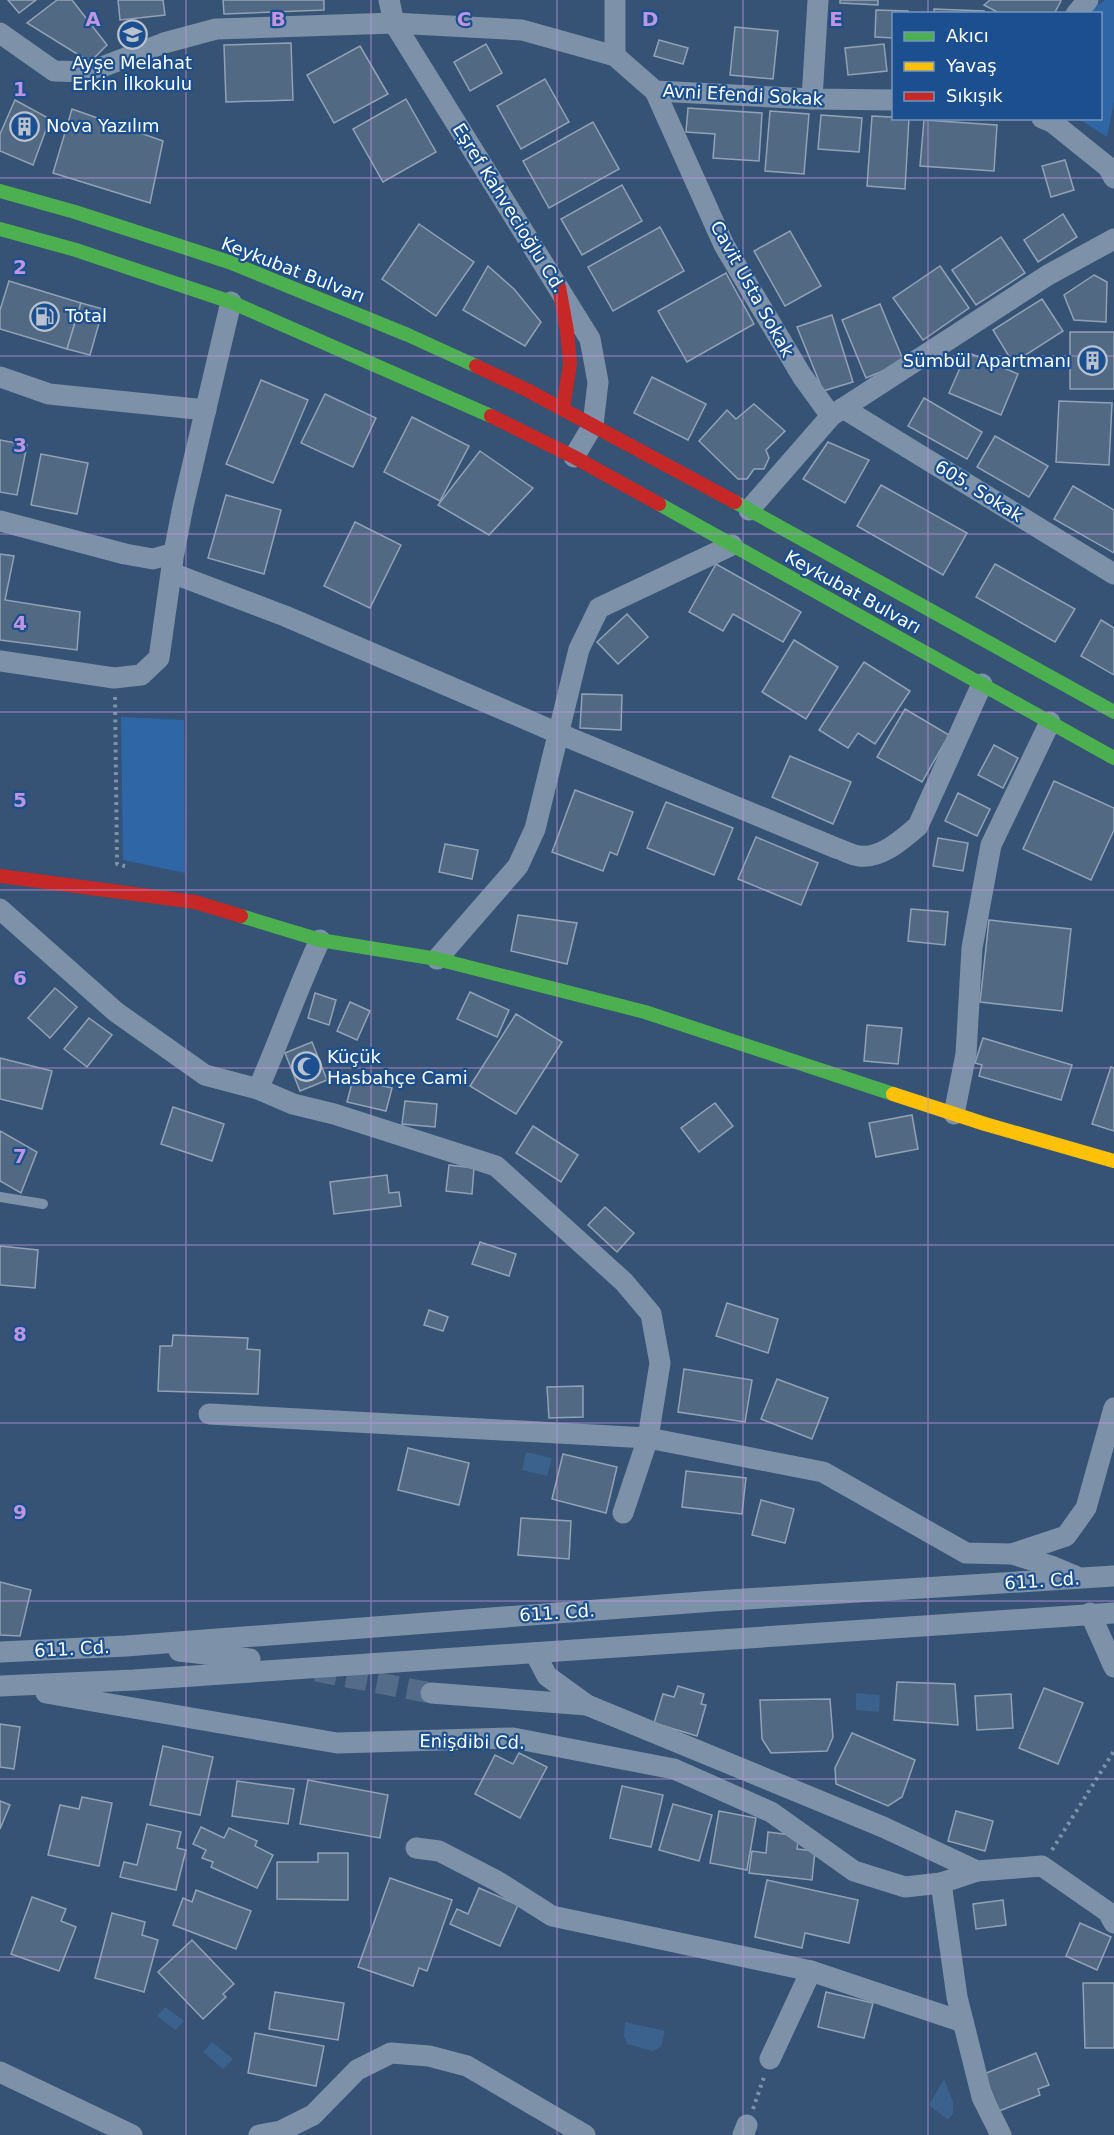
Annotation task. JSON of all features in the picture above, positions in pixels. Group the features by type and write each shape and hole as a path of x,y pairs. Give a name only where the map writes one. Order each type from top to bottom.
{"main road":[{"name":"Keykubat Bulvarı","path":"0,191 75,212 229,262 408,335 563,408 626,445 749,510 1114,712"},
{"path":"0,229 76,250 231,302 543,440"},
{"path":"559,287 570,364 563,408"},
{"name":"Keykubat Bulvarı","path":"543,440 1114,758"},
{"path":"0,876 195,902 320,940 437,959 645,1012 954,1114 1114,1161"}],"street":[{"name":"Eşref Kahvecioğlu Cd.","path":"389,0 394,23 590,339 598,382 593,425"},
{"path":"615,0 615,56"},
{"path":"812,99 818,0"},
{"path":"1078,12 1088,0"},
{"name":"Avni Efendi Sokak","path":"0,33 54,71 89,72 164,43 216,29 394,23 522,30 615,56 655,91 812,99 892,100"},
{"name":"Cavit Usta Sokak","path":"655,91 724,245 802,376 837,412"},
{"path":"1047,120 1068,127 1108,167 1114,178"},
{"path":"749,510 837,412 1048,275 1114,239"},
{"path":"0,661 114,678 141,675 159,658 183,506 231,302"},
{"path":"0,376 49,394 206,410"},
{"path":"543,440 563,408"},
{"name":"605. Sokak","path":"837,412 1114,574"},
{"path":"574,457 593,425"},
{"path":"0,521 125,554 173,563 285,616 560,734 860,856 874,854 888,848 918,826 982,684"},
{"path":"437,959 518,866 535,829 579,649 598,608 732,545"},
{"path":"954,1114 966,1054 972,948 991,845 1050,722"},
{"path":"0,909 116,1012 205,1075 258,1089 293,1104 334,1114 496,1166 624,1282 651,1314 660,1363 648,1438 623,1513"},
{"path":"258,1089 280,1039 297,989 320,940"},
{"path":"1012,1554 1066,1536 1086,1508 1114,1407"},
{"path":"209,1414 648,1438 823,1472 966,1553 1012,1554 1081,1578"},
{"name":"611. Cd.","path":"0,1652 126,1646 714,1601 1114,1576"},
{"path":"1090,1613 1114,1667"},
{"name":"611. Cd.","path":"5,1686 535,1653 1114,1613"},
{"path":"126,1646 250,1659"},
{"name":"Enişdibi Cd.","path":"535,1653 547,1676 587,1705 883,1827 977,1871"},
{"name":"Enişdibi Cd.","path":"5,1686 337,1743 513,1738 674,1769 771,1812 854,1871 904,1887 941,1883 977,1871 1042,1866"},
{"path":"431,1693 587,1705"},
{"path":"416,1848 439,1851 497,1881 552,1916 811,1971 963,2022"},
{"path":"1042,1866 1108,1912 1114,1923"},
{"path":"941,1883 957,1997 982,2097 1001,2135"},
{"path":"770,2059 811,1971"},
{"path":"259,2135 281,2131 314,2115 357,2070 391,2053 429,2056 467,2066 585,2135"},
{"path":"0,2072 132,2135"}],"lane":[{"path":"0,1197 43,1204"}],"path":[{"path":"114,678 117,852"},
{"path":"1042,1866 1114,1751"},
{"path":"745,2130 770,2059"}],"shaded area":[{"path":"1105,0 1114,0 1114,102 1107,137 1081,120 1102,120 1102,12 1088,12"},
{"path":"121,717 184,720 185,873 123,860"},
{"path":"526,1452 552,1458 547,1476 522,1470"},
{"path":"856,1693 880,1695 879,1712 856,1710"},
{"path":"165,2007 184,2021 175,2030 157,2016"},
{"path":"625,2022 665,2031 661,2047 653,2051 627,2044 624,2036"},
{"path":"212,2042 233,2059 223,2069 203,2052"},
{"path":"944,2079 953,2102 953,2113 948,2120 929,2105"}],"building":[{"path":"8,0 36,0 19,13"},
{"path":"57,0 72,0 107,45 90,62 27,23"},
{"path":"118,0 163,0 165,15 120,20"},
{"path":"223,0 324,0 324,10 224,14"},
{"path":"840,0 878,0 878,5 840,3"},
{"path":"990,0 1061,1 1055,12 997,12 984,5"},
{"path":"934,9 984,11 984,12 934,12"},
{"path":"876,10 908,11 892,12 892,38 875,37"},
{"path":"735,27 778,31 773,79 730,75"},
{"path":"659,40 688,48 683,64 654,56"},
{"path":"291,43 293,100 226,102 224,45"},
{"path":"486,44 502,73 470,91 454,62"},
{"path":"884,44 887,71 848,75 845,48"},
{"path":"360,46 388,94 334,123 307,75"},
{"path":"545,79 569,122 521,149 497,106"},
{"path":"406,99 436,152 383,182 353,129"},
{"name":"Nova Yazılım","path":"15,100 50,119 33,165 0,151 0,134"},
{"path":"688,108 762,113 759,161 713,158 715,134 686,132"},
{"path":"72,109 163,141 150,203 53,173"},
{"path":"770,111 809,114 804,174 765,171"},
{"path":"821,115 862,118 859,152 818,149"},
{"path":"872,116 892,117 892,120 909,120 905,189 867,186"},
{"path":"924,120 997,125 994,171 920,166"},
{"path":"593,122 619,169 549,208 523,161"},
{"path":"1065,160 1074,190 1051,197 1042,166"},
{"path":"622,185 642,221 582,255 561,219"},
{"path":"1063,214 1077,237 1038,262 1024,240"},
{"path":"419,224 474,262 436,316 382,279"},
{"path":"660,227 684,271 613,311 588,267"},
{"path":"790,231 821,286 785,306 754,251"},
{"path":"1001,237 1025,273 976,305 952,270"},
{"path":"488,266 514,289 541,322 525,346 463,310"},
{"path":"940,266 969,308 923,340 893,298"},
{"path":"726,273 754,324 687,362 658,311"},
{"path":"1094,275 1107,282 1106,322 1074,320 1064,295"},
{"path":"9,281 81,303 67,349 0,329 0,310"},
{"path":"1042,299 1063,331 1013,363 993,330"},
{"path":"81,303 103,309 90,355 67,349"},
{"path":"880,304 904,362 866,378 842,320"},
{"path":"832,315 853,382 823,391 797,327"},
{"name":"Sümbül Apartmanı","path":"1070,332 1114,332 1114,389 1070,389"},
{"path":"967,352 1018,374 1001,415 949,393"},
{"path":"652,377 706,404 688,440 634,413"},
{"path":"261,380 308,400 273,483 226,464"},
{"path":"325,394 376,418 353,467 301,443"},
{"path":"924,398 982,432 967,459 908,426"},
{"path":"1059,401 1112,403 1109,465 1056,462"},
{"path":"754,404 785,431 766,450 769,458 764,469 754,469 747,479 738,479 699,441 727,410 736,419"},
{"path":"412,417 469,446 440,501 384,472"},
{"path":"995,436 1048,466 1029,497 977,467"},
{"path":"0,440 27,445 17,495 0,492"},
{"path":"828,442 869,460 845,503 803,479"},
{"path":"480,451 533,488 489,535 438,505"},
{"path":"41,454 88,463 77,514 31,505"},
{"path":"881,485 967,533 943,575 857,526"},
{"path":"1073,486 1114,510 1114,553 1054,519"},
{"path":"226,495 281,510 264,574 208,558"},
{"path":"355,522 401,545 370,608 324,586"},
{"path":"0,554 14,556 5,600 80,612 77,650 0,640"},
{"path":"716,564 801,612 783,642 733,614 723,631 689,612"},
{"path":"995,564 1075,609 1055,642 976,597"},
{"path":"627,614 648,637 618,664 597,642"},
{"path":"1101,620 1114,628 1114,675 1081,656"},
{"path":"794,640 838,667 806,719 762,692"},
{"path":"864,662 910,691 875,744 858,733 848,748 819,730"},
{"path":"582,694 622,695 621,730 580,728"},
{"path":"905,709 949,735 922,782 877,757"},
{"path":"994,745 1018,758 1003,788 978,775"},
{"path":"790,756 851,782 833,824 772,797"},
{"path":"1054,781 1114,808 1114,830 1091,880 1023,849"},
{"path":"575,790 633,812 617,855 610,852 603,871 552,852"},
{"path":"958,793 990,809 977,836 945,821"},
{"path":"666,802 733,828 714,875 647,848"},
{"path":"756,837 818,863 801,905 738,879"},
{"path":"938,838 968,843 963,871 933,866"},
{"path":"445,844 478,850 472,879 439,872"},
{"path":"911,909 948,912 945,945 908,941"},
{"path":"518,915 577,923 567,964 511,951"},
{"path":"989,920 1071,929 1062,1011 980,1002"},
{"path":"55,988 77,1007 50,1038 28,1018"},
{"path":"470,992 509,1010 497,1037 457,1019"},
{"path":"315,993 336,1000 329,1025 308,1018"},
{"path":"350,1002 370,1011 357,1040 337,1031"},
{"path":"516,1014 562,1042 516,1114 470,1086"},
{"path":"89,1018 112,1035 87,1067 64,1049"},
{"path":"867,1025 902,1028 898,1064 864,1061"},
{"path":"983,1038 1072,1065 1061,1100 979,1076 982,1065 975,1063"},
{"name":"Küçük Hasbahçe Cami","path":"312,1042 327,1080 300,1091 285,1053"},
{"path":"0,1058 52,1071 42,1109 0,1099"},
{"path":"1111,1067 1114,1068 1114,1131 1092,1124"},
{"path":"353,1079 392,1088 386,1111 347,1102"},
{"path":"405,1101 437,1104 435,1127 402,1124"},
{"path":"715,1103 733,1126 699,1152 681,1128"},
{"path":"173,1107 224,1124 212,1161 161,1144"},
{"path":"912,1115 918,1149 876,1157 869,1123"},
{"path":"533,1126 578,1155 561,1182 516,1153"},
{"path":"0,1131 37,1152 21,1193 0,1181"},
{"path":"449,1165 474,1168 472,1194 446,1191"},
{"path":"387,1175 389,1193 399,1192 401,1206 334,1214 330,1182"},
{"path":"605,1207 634,1233 617,1252 588,1225"},
{"path":"480,1242 516,1254 509,1276 472,1264"},
{"path":"0,1246 38,1250 35,1288 0,1285"},
{"path":"727,1303 778,1319 768,1353 716,1336"},
{"path":"429,1310 448,1317 443,1331 424,1325"},
{"path":"173,1335 248,1338 247,1349 260,1350 258,1394 158,1391 160,1346 172,1346"},
{"path":"684,1369 752,1380 745,1422 678,1412"},
{"path":"777,1379 828,1398 812,1439 761,1419"},
{"path":"583,1386 583,1417 549,1418 547,1387"},
{"path":"408,1448 469,1463 459,1505 398,1490"},
{"path":"563,1454 617,1467 606,1513 552,1499"},
{"path":"686,1471 746,1478 742,1514 682,1507"},
{"path":"761,1500 794,1509 785,1543 752,1535"},
{"path":"521,1518 571,1521 569,1559 518,1555"},
{"path":"0,1582 31,1590 20,1636 0,1635"},
{"path":"897,1682 955,1684 958,1725 894,1720"},
{"path":"678,1686 704,1694 701,1704 706,1705 697,1736 654,1723 663,1694 674,1697"},
{"path":"1044,1688 1083,1703 1058,1764 1019,1748"},
{"path":"1011,1694 1013,1728 977,1730 975,1696"},
{"path":"830,1699 833,1737 827,1751 771,1753 762,1739 760,1700"},
{"path":"0,1724 20,1727 14,1769 0,1767"},
{"path":"852,1733 915,1760 902,1797 888,1806 836,1784 835,1768"},
{"path":"163,1746 213,1757 200,1815 150,1805"},
{"path":"519,1753 547,1767 520,1818 475,1794 495,1755 513,1764"},
{"path":"308,1780 388,1795 380,1838 300,1824"},
{"path":"237,1781 294,1789 288,1824 232,1816"},
{"path":"622,1786 663,1795 651,1847 610,1838"},
{"path":"82,1797 112,1803 99,1866 48,1855 60,1805 79,1809"},
{"path":"0,1801 10,1805 0,1829"},
{"path":"673,1804 712,1815 699,1861 659,1850"},
{"path":"719,1811 756,1818 747,1870 710,1863"},
{"path":"956,1811 993,1821 985,1851 948,1841"},
{"path":"147,1824 181,1832 177,1848 186,1850 176,1890 120,1877 124,1862 137,1865"},
{"path":"201,1827 224,1838 229,1828 257,1841 255,1846 273,1855 257,1888 211,1867 213,1862 202,1858 206,1850 193,1844"},
{"path":"768,1832 799,1836 797,1849 815,1851 812,1880 749,1873 752,1851 766,1853"},
{"path":"318,1853 348,1853 348,1900 277,1899 277,1862 318,1862"},
{"path":"390,1878 452,1900 427,1971 419,1968 413,1986 358,1967"},
{"path":"767,1880 858,1900 849,1943 805,1933 802,1948 755,1937"},
{"path":"479,1888 518,1905 500,1946 450,1924 457,1909 468,1914"},
{"path":"196,1890 251,1911 236,1949 173,1925 183,1898 192,1902"},
{"path":"32,1897 66,1909 61,1921 76,1927 59,1971 11,1954"},
{"path":"1003,1900 1006,1925 976,1929 973,1904"},
{"path":"112,1913 145,1922 142,1935 158,1940 144,1992 95,1978"},
{"path":"1080,1923 1111,1937 1097,1970 1066,1956"},
{"path":"192,1940 234,1984 223,1994 226,1997 203,2019 158,1972"},
{"path":"1083,1983 1114,1983 1114,2048 1085,2048"},
{"path":"275,1992 344,2003 338,2040 269,2029"},
{"path":"826,1992 873,2003 864,2038 818,2027"},
{"path":"255,2033 324,2046 316,2086 248,2073"},
{"path":"1036,2053 1049,2085 1038,2089 1040,2095 999,2111 984,2074"}],"tunnel":[{"path":"316,1671 431,1693"}],"traffic: fast":[{"path":"0,191 75,212 229,262 408,335 476,366"},
{"path":"0,229 76,250 231,302 491,416"},
{"path":"735,502 1114,712"},
{"path":"659,504 1114,758"},
{"path":"241,916 320,940 437,959 645,1012 893,1094"}],"traffic: slow":[{"path":"893,1094 985,1124 1114,1161"}],"traffic: jam":[{"path":"559,287 570,364 563,408"},
{"path":"476,366 527,390 735,502"},
{"path":"491,416 574,457 659,504"},
{"path":"0,876 195,902 241,916"}],"place":[{"name":"Ayşe Melahat Erkin İlkokulu","path":"132,34"},
{"name":"Nova Yazılım","path":"25,126"},
{"name":"Total","path":"44,316"},
{"name":"Sümbül Apartmanı","path":"1092,361"},
{"name":"Küçük Hasbahçe Cami","path":"306,1067"}]}
